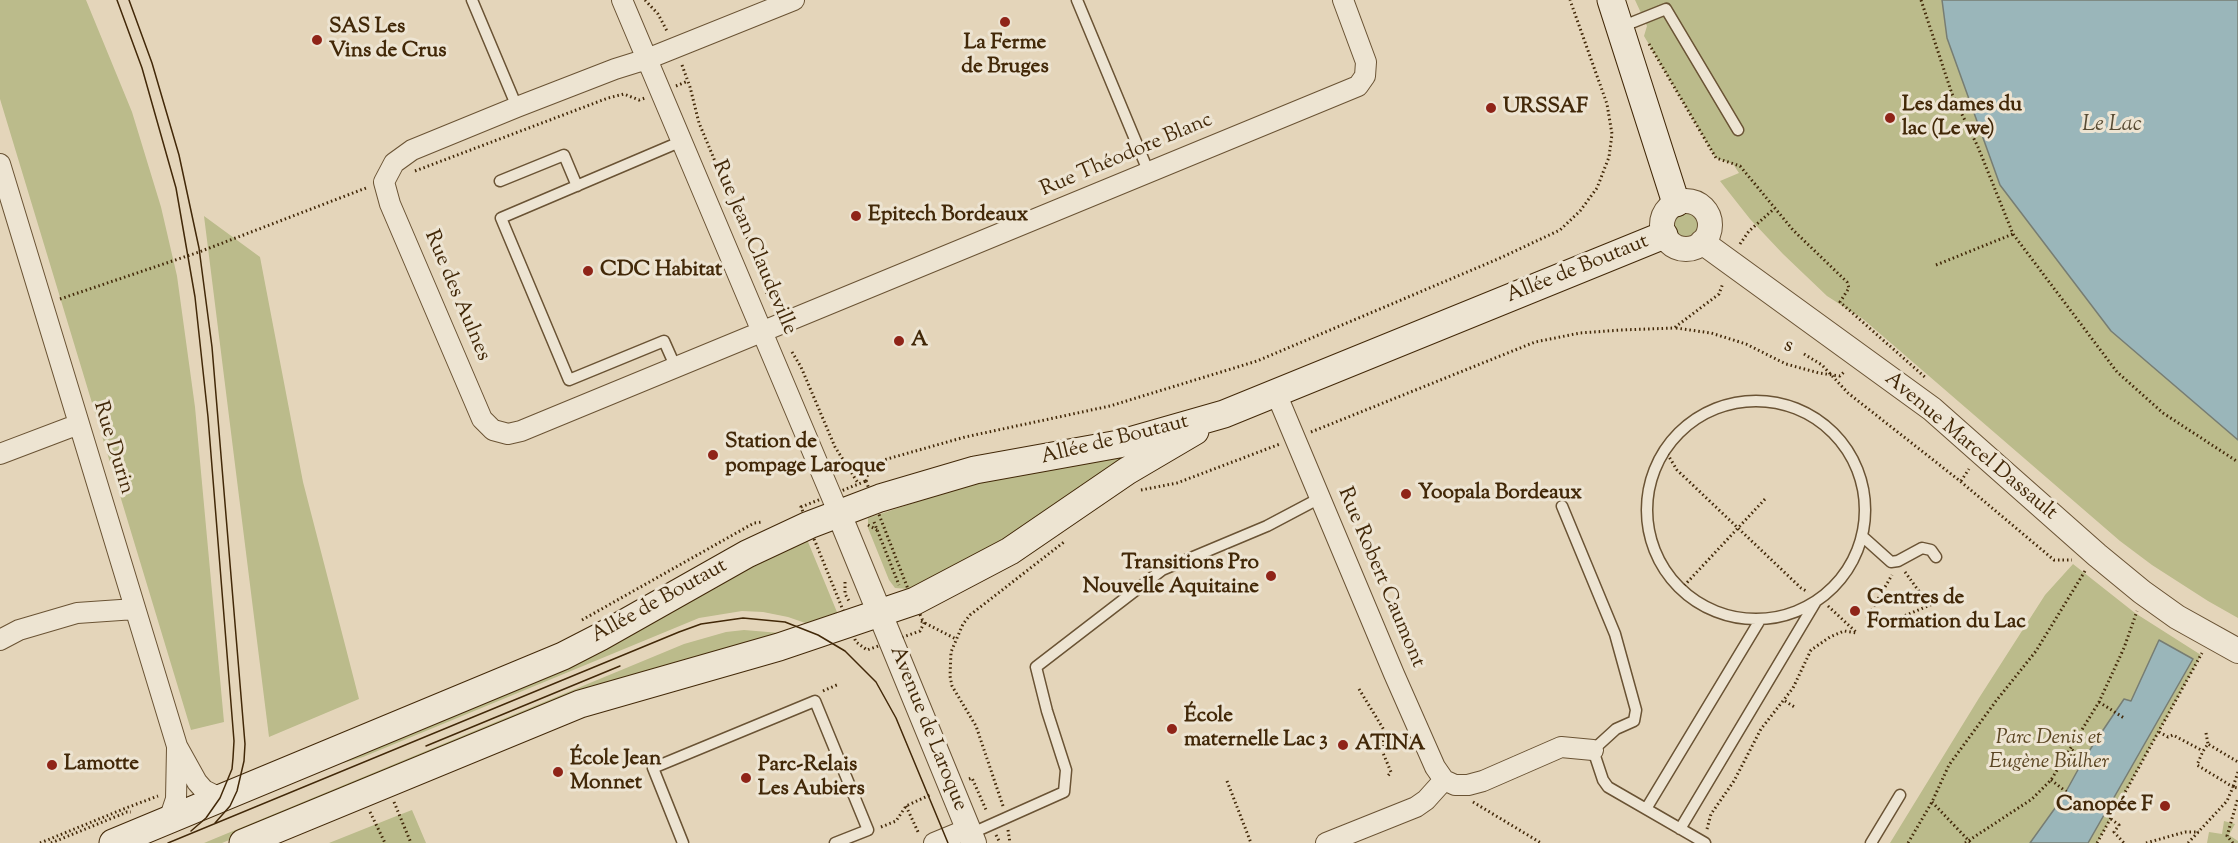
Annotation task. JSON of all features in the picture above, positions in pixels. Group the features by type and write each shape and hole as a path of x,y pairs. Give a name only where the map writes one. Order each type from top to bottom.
{"main road":[{"path":"1611,0 1676,203"},
{"name":"Allée de Boutaut","path":"113,843 563,656 747,554 809,525 880,498 975,471 1119,444 1224,414 1665,235"},
{"name":"Allée de Boutaut","path":"243,843 370,805 580,704 779,647 907,604 1010,551 1126,471 1224,414"}],"street":[{"name":"Rue Jean Claudeville","path":"622,0 682,141 770,330 839,514"},
{"name":"Rue des Aulnes","path":"770,330 521,431 508,434 493,430 482,419 390,204 384,182 394,163 412,150 794,0"},
{"name":"Rue Théodore Blanc","path":"770,330 1358,86 1365,76 1366,62 1343,0"},
{"name":"Rue Durin","path":"0,164 177,746 197,783 204,790 220,798"},
{"path":"1682,201 1694,203 1706,210 1710,227 1702,242 1690,248 1678,248 1665,235 1662,225 1663,215 1676,203 1682,201"},
{"name":"Avenue Marcel Dassault","path":"1702,242 1932,409 2142,592 2211,638 2238,651"},
{"name":"Rue Robert Caumont","path":"1276,393 1435,767 1449,783"},
{"path":"0,454 79,424"},
{"name":"Avenue de Laroque","path":"839,514 971,835"},
{"path":"0,640 19,630 77,613 135,609"},
{"name":"Rue Durin","path":"169,820 177,790 177,746"},
{"path":"1326,843 1359,837 1416,807 1449,783 1468,785 1483,781 1562,747 1593,750"},
{"path":"927,841 971,835"}],"lane":[{"path":"472,0 517,107"},
{"path":"1077,0 1149,173"},
{"path":"1620,27 1666,9 1738,130"},
{"path":"676,368 664,341 569,380 501,218 682,141"},
{"path":"500,181 564,155 577,186"},
{"path":"1680,829 1818,601 1838,583 1848,570 1862,536 1865,505 1858,472 1848,452 1836,435 1822,423 1799,410 1776,402 1734,403 1712,410 1691,422 1665,450 1651,479 1647,513 1650,535 1664,569 1681,589 1701,605 1731,617 1760,620 1786,616 1818,601"},
{"path":"971,835 1064,792 1066,770 1036,667 1162,570 1267,526 1320,498"},
{"path":"1562,506 1615,634 1636,710 1634,721 1616,729 1593,750 1603,780 1608,787 1680,829 1705,838"},
{"path":"1862,536 1891,562 1922,548 1931,550 1936,557"},
{"path":"1646,809 1760,620"},
{"path":"683,843 653,768 815,701 868,830 835,843"},
{"path":"1871,843 1900,795"}],"path":[{"path":"645,0 658,14 675,48 690,87 699,123 763,276 770,330 801,367 836,447 858,484"},
{"path":"866,481 869,469 880,461 964,437 1110,406 1257,361 1498,260 1560,230 1580,211 1597,188 1609,157 1612,134 1607,104 1570,0"},
{"path":"1921,0 1952,94 1978,147 2013,234 2117,372 2163,413 2238,462"},
{"path":"1651,16 1644,36 1716,158 1740,166 1793,230 1847,282 1849,288 1840,302 1934,385"},
{"path":"1136,491 1177,483 1535,342 1580,333 1674,328 1719,294 1734,254 1749,231 1774,209"},
{"path":"1936,265 2013,234"},
{"name":"s","path":"1674,328 1712,333 1746,345 1786,364 1827,375 1840,376 1874,332"},
{"path":"1804,354 1822,364 1848,393 1960,481 2054,560 2077,559"},
{"path":"1665,450 1677,470 1801,588 1857,633 1844,631 1811,650 1785,701 1761,729 1734,781 1711,814 1705,838"},
{"path":"1681,589 1766,498"},
{"path":"839,514 863,522 877,530 911,615 956,639"},
{"path":"797,520 806,518"},
{"path":"581,620 754,523 769,523"},
{"path":"1010,843 1006,818 995,780 976,726 952,686 951,652 963,624 981,604 1070,538"},
{"path":"1896,561 1929,606"},
{"path":"1867,618 1892,576 1896,561"},
{"path":"2082,563 2087,568"},
{"path":"1908,843 1932,802 1949,765 2036,651 2083,573"},
{"path":"1880,626 1935,603"},
{"path":"1932,802 1968,842 2032,799 2051,780 2072,750 2099,702 2138,610"},
{"path":"848,645 867,638 880,614"},
{"path":"2097,843 2211,638"},
{"path":"1359,688 1384,730 1383,753 1391,772 1387,777"},
{"path":"1785,701 1796,708"},
{"path":"2099,702 2124,718"},
{"path":"2158,732 2168,737 2173,735 2203,751"},
{"path":"2206,733 2208,744 2197,765 2238,788"},
{"path":"2208,744 2238,762"},
{"path":"2072,750 2094,761"},
{"path":"2188,843 2227,801 2238,772"},
{"path":"2051,780 2073,797"},
{"path":"1227,781 1251,843"},
{"path":"1449,783 1462,797 1478,804 1541,843"},
{"path":"389,797 411,843"},
{"path":"2233,843 2227,836 2238,798"},
{"path":"370,805 385,843"},
{"path":"40,843 133,806"},
{"path":"868,830 877,829 896,821 906,806 927,841"},
{"path":"51,843 127,812 136,813"},
{"path":"2111,819 2119,825 2114,832 2124,843"},
{"path":"2146,843 2185,832 2199,832"}],"green space":[{"path":"0,0 86,0 132,112 161,207 177,276 195,407 224,722 191,730 0,99"},
{"path":"1635,0 1942,0 1947,38 2111,331 2238,440 2238,618 2152,565 2120,541 1863,319 1827,296 1783,254 1750,219 1720,181 1739,173 1733,164 1716,158 1644,36 1647,26"},
{"path":"1686,210 1697,214 1701,225 1697,236 1686,240 1675,236 1671,225 1675,214"},
{"path":"204,216 260,257 303,482 359,699 269,737"},
{"path":"1122,456 1122,461 1004,539 908,589 895,588 889,580 868,528 868,518 977,482"},
{"path":"806,537 839,617 814,626 763,612 742,611 699,618 363,757 343,763 325,764"},
{"name":"Parc Denis et Eugène Bülher","path":"2073,564 2135,613 2201,655 2097,843 1890,843 2045,595"},
{"path":"744,630 780,633 568,700 222,843 204,843 684,644 726,632"},
{"path":"412,810 426,843 329,843 399,815"},
{"path":"2224,821 2235,824 2229,835 2238,843 2207,843 2209,832 2222,834"}],"water":[{"name":"Le Lac","path":"1942,0 2238,0 2238,440 2111,331 2000,185 1947,38"},
{"path":"2159,640 2193,659 2088,843 2030,843 2063,797 2085,757 2124,699 2131,701"}],"tram line":[{"path":"117,0 142,68 176,188 195,297 208,417 234,741 232,769 220,798 206,818 191,831"},
{"path":"129,0 152,63 179,155 199,248 212,347 245,744 244,761 237,791 230,806 215,823"},
{"path":"168,843 679,632 701,624 743,618 785,622 818,635 845,651 876,682 896,718 948,843"},
{"path":"426,746 620,666"}],"place":[{"name":"La Ferme de Bruges","path":"1005,22"},
{"name":"SAS Les Vins de Crus","path":"317,40"},
{"name":"URSSAF","path":"1491,108"},
{"name":"Les dames du lac (Le we)","path":"1890,118"},
{"name":"Epitech Bordeaux","path":"856,216"},
{"name":"CDC Habitat","path":"588,271"},
{"name":"A","path":"899,341"},
{"name":"Station de pompage Laroque","path":"713,455"},
{"name":"Yoopala Bordeaux","path":"1406,494"},
{"name":"Transitions Pro Nouvelle Aquitaine","path":"1271,576"},
{"name":"Centres de Formation du Lac","path":"1855,611"},
{"name":"École maternelle Lac 3","path":"1172,729"},
{"name":"ATINA","path":"1343,745"},
{"name":"Lamotte","path":"52,765"},
{"name":"École Jean Monnet","path":"558,772"},
{"name":"Parc-Relais Les Aubiers","path":"746,778"},
{"name":"Canopée F","path":"2165,806"}]}
